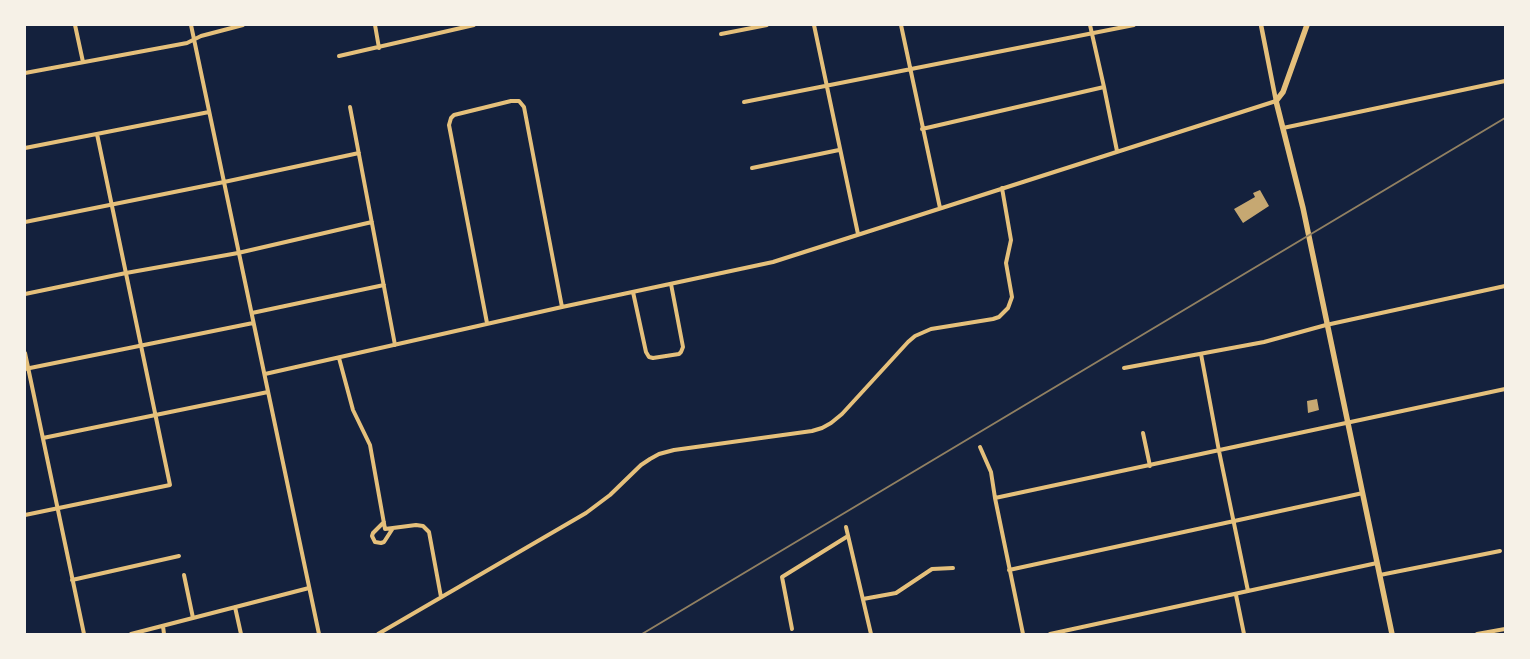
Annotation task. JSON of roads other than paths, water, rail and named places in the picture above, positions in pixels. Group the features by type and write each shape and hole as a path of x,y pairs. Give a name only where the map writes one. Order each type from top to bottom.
{"main road":[{"path":"1307,25 1284,92 1276,101 1303,208 1392,634"}],"street":[{"path":"75,25 83,62"},
{"path":"191,25 319,634"},
{"path":"25,73 187,43 201,36 242,25"},
{"path":"375,25 379,48"},
{"path":"339,56 474,25"},
{"path":"721,34 767,25"},
{"path":"814,25 858,234"},
{"path":"901,25 909,70 940,208"},
{"path":"1090,25 1116,151"},
{"path":"744,102 1134,25"},
{"path":"265,374 562,306 773,262 1276,101 1261,25"},
{"path":"1283,128 1505,81"},
{"path":"922,129 1104,87"},
{"path":"487,323 449,121 454,116 511,101 519,101 524,107 562,306"},
{"path":"350,108 395,345"},
{"path":"25,148 209,112"},
{"path":"25,515 170,485 97,134"},
{"path":"752,168 839,150"},
{"path":"25,222 359,153"},
{"path":"378,634 586,513 610,495 650,458 674,450 822,428 842,414 915,336 931,329 999,317 1008,308 1012,296 1006,263 1011,240 1002,188"},
{"path":"25,294 126,273 238,253 372,222"},
{"path":"633,292 646,352 649,357 679,354 682,347 671,284"},
{"path":"252,313 384,285"},
{"path":"1124,368 1264,342 1326,325 1505,286"},
{"path":"27,369 253,323"},
{"path":"25,353 84,634"},
{"path":"1201,354 1248,591"},
{"path":"339,358 353,410 370,445 385,529 416,525 423,526 429,532 441,597"},
{"path":"995,498 1219,452 1505,389"},
{"path":"43,438 268,392"},
{"path":"1143,433 1150,466"},
{"path":"980,447 988,461 991,472 1023,634"},
{"path":"1009,570 1363,493"},
{"path":"384,522 373,533 372,536 375,542 381,544 384,542 393,528"},
{"path":"846,527 871,634"},
{"path":"792,629 782,577 848,536"},
{"path":"1380,575 1500,552"},
{"path":"72,580 179,556"},
{"path":"1050,634 1377,563"},
{"path":"863,599 896,593 932,569 953,568"},
{"path":"184,575 193,618"},
{"path":"131,634 309,588"},
{"path":"1236,594 1244,634"},
{"path":"235,607 241,634"},
{"path":"162,626 164,634"},
{"path":"1477,634 1505,629"}],"railway":[{"path":"642,634 1505,118"}]}
